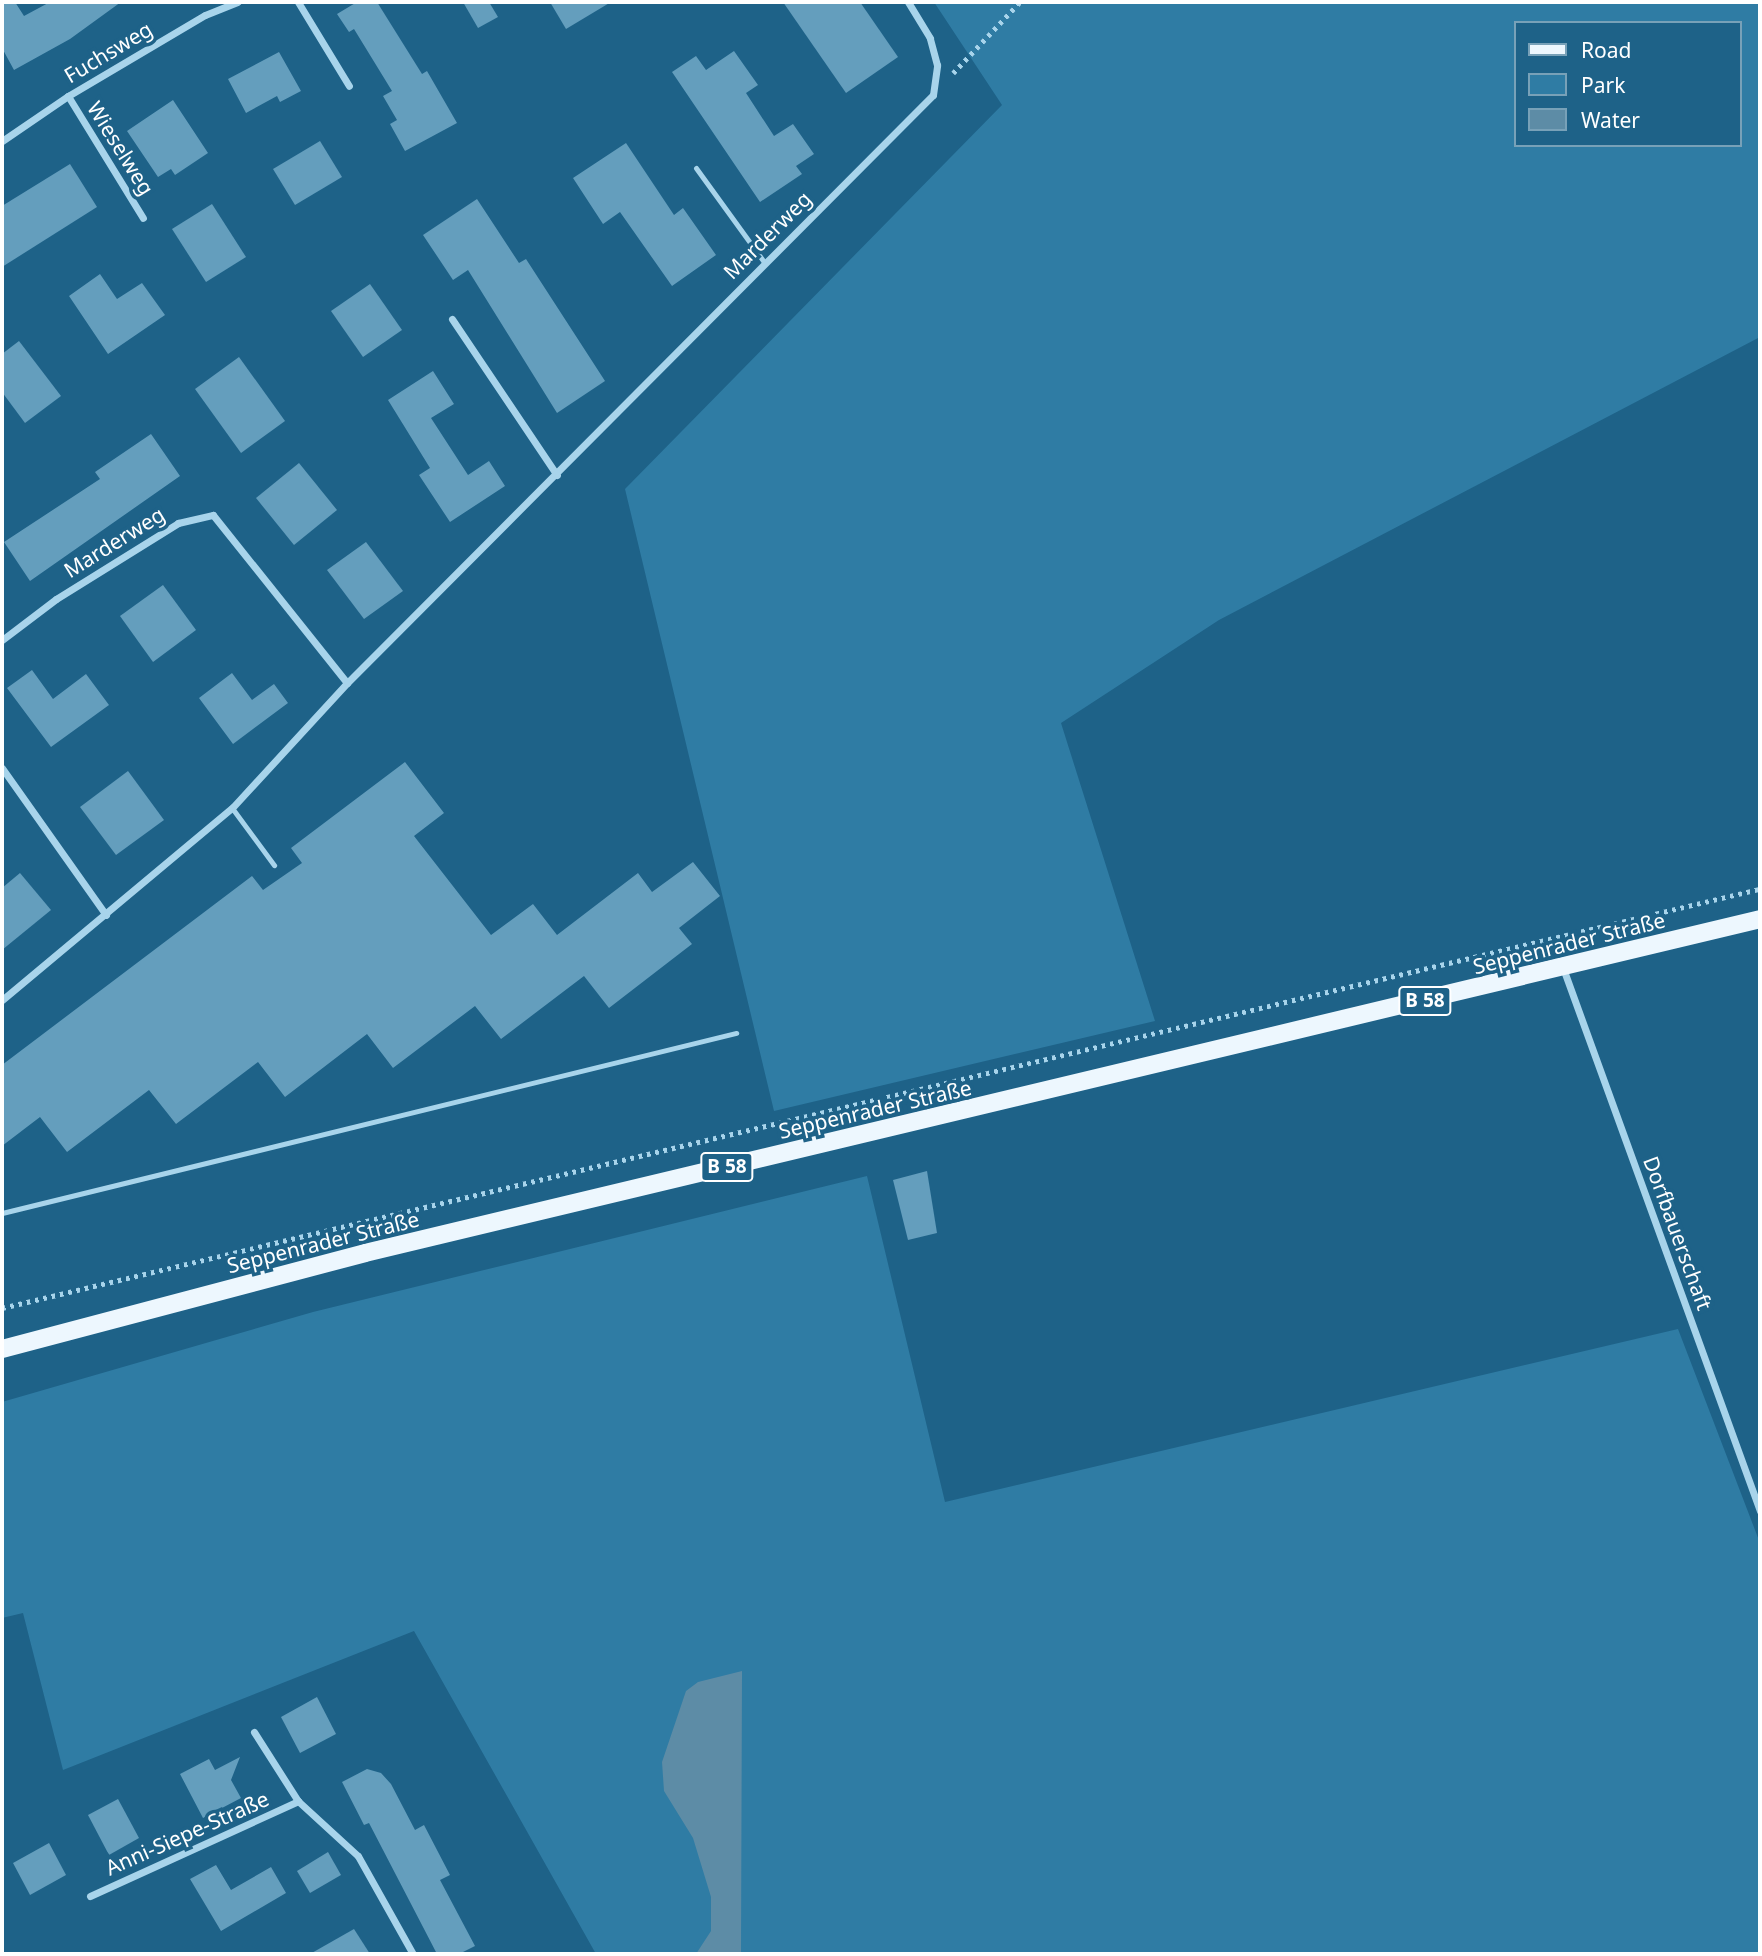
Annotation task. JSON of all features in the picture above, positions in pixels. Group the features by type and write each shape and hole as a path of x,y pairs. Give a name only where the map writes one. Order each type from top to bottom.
{"main road":[{"name":"Seppenrader Straße","path":"2,1349 379,1250 1760,919"}],"street":[{"name":"Fuchsweg","path":"2,141 68,96 205,15 238,2"},
{"path":"298,2 349,86"},
{"path":"908,2 937,65 933,95"},
{"name":"Marderweg","path":"2,1000 232,808 347,683 933,95"},
{"name":"Wieselweg","path":"68,96 144,218"},
{"path":"452,319 557,475"},
{"name":"Marderweg","path":"2,640 57,599 178,523 213,515 347,683"},
{"path":"2,768 106,915"},
{"name":"Dorfbauerschaft","path":"1563,968 1760,1511"},
{"name":"Anni-Siepe-Straße","path":"254,1732 298,1801 358,1856 413,1954"},
{"name":"Anni-Siepe-Straße","path":"90,1896 298,1801"}],"lane":[{"path":"696,168 764,262"},
{"path":"232,808 274,865"},
{"path":"2,1213 736,1033"}],"path":[{"path":"933,95 1020,2"},
{"path":"2,1308 1760,889"}],"green space":[{"path":"934,2 1760,2 1760,337 1219,620 1061,723 1155,1021 774,1111 625,489 1002,105"},
{"path":"867,1176 945,1502 1678,1329 1760,1543 1760,1954 596,1954 414,1631 63,1770 23,1613 2,1618 2,1402 313,1312"}],"water":[{"path":"742,1671 741,1954 696,1954 711,1931 711,1897 693,1838 664,1791 662,1762 686,1691 698,1682"}],"building":[{"path":"2,2 15,2 24,16 50,2 121,2 70,39 14,70 2,48"},
{"path":"357,2 377,2 422,74 427,71 457,123 405,151 390,124 397,120 383,96 392,91 354,29 349,32 337,14"},
{"path":"463,2 489,2 498,17 478,28"},
{"path":"550,2 611,2 566,29"},
{"path":"783,2 860,2 898,57 846,93"},
{"path":"734,51 758,85 746,93 774,136 793,124 814,154 796,166 802,174 760,202 672,72 696,56 706,70"},
{"path":"279,52 301,91 280,102 277,96 246,113 228,79"},
{"path":"173,100 208,153 175,175 171,169 158,177 127,131"},
{"path":"320,141 342,177 295,205 273,169"},
{"path":"626,143 674,215 683,208 716,255 672,286 620,212 603,224 573,178"},
{"path":"70,164 97,207 2,267 2,206"},
{"path":"477,199 519,263 526,259 605,381 557,413 468,270 453,280 423,235"},
{"path":"212,204 246,257 206,282 172,229"},
{"path":"100,274 117,299 142,283 165,315 108,354 69,296"},
{"path":"370,284 402,330 363,357 331,311"},
{"path":"19,341 61,396 25,423 2,392 2,354"},
{"path":"239,357 285,421 241,453 195,389"},
{"path":"433,371 454,404 431,418 468,475 489,461 505,486 450,522 419,475 430,468 388,400"},
{"path":"151,434 180,476 30,581 4,542 100,479 95,472"},
{"path":"299,463 337,510 294,545 256,498"},
{"path":"366,542 403,591 364,619 327,570"},
{"path":"163,585 196,630 153,662 120,616"},
{"path":"32,670 53,699 86,674 109,705 51,747 7,688"},
{"path":"232,673 252,700 274,684 288,703 233,744 199,698"},
{"path":"405,762 444,813 414,836 491,935 533,904 557,935 638,873 652,892 693,862 720,896 679,928 692,944 609,1008 584,976 501,1039 475,1006 393,1068 367,1034 285,1097 258,1062 176,1124 149,1090 67,1152 40,1117 2,1146 2,1065 252,876 263,890 302,863 291,848"},
{"path":"128,771 164,820 116,855 80,807"},
{"path":"20,873 51,910 2,950 2,888"},
{"path":"927,1171 937,1233 908,1240 893,1180"},
{"path":"317,1697 336,1734 300,1753 281,1717"},
{"path":"240,1757 231,1780 241,1798 203,1818 180,1774 209,1759 215,1770"},
{"path":"367,1769 381,1773 391,1784 415,1830 424,1825 450,1875 440,1880 475,1946 459,1954 437,1954 369,1823 364,1825 342,1782"},
{"path":"118,1799 139,1838 109,1855 88,1815"},
{"path":"49,1843 66,1875 30,1895 13,1863"},
{"path":"328,1852 341,1875 310,1893 297,1871"},
{"path":"216,1865 231,1890 271,1867 286,1893 221,1931 190,1879"},
{"path":"354,1929 370,1954 310,1954"}]}
